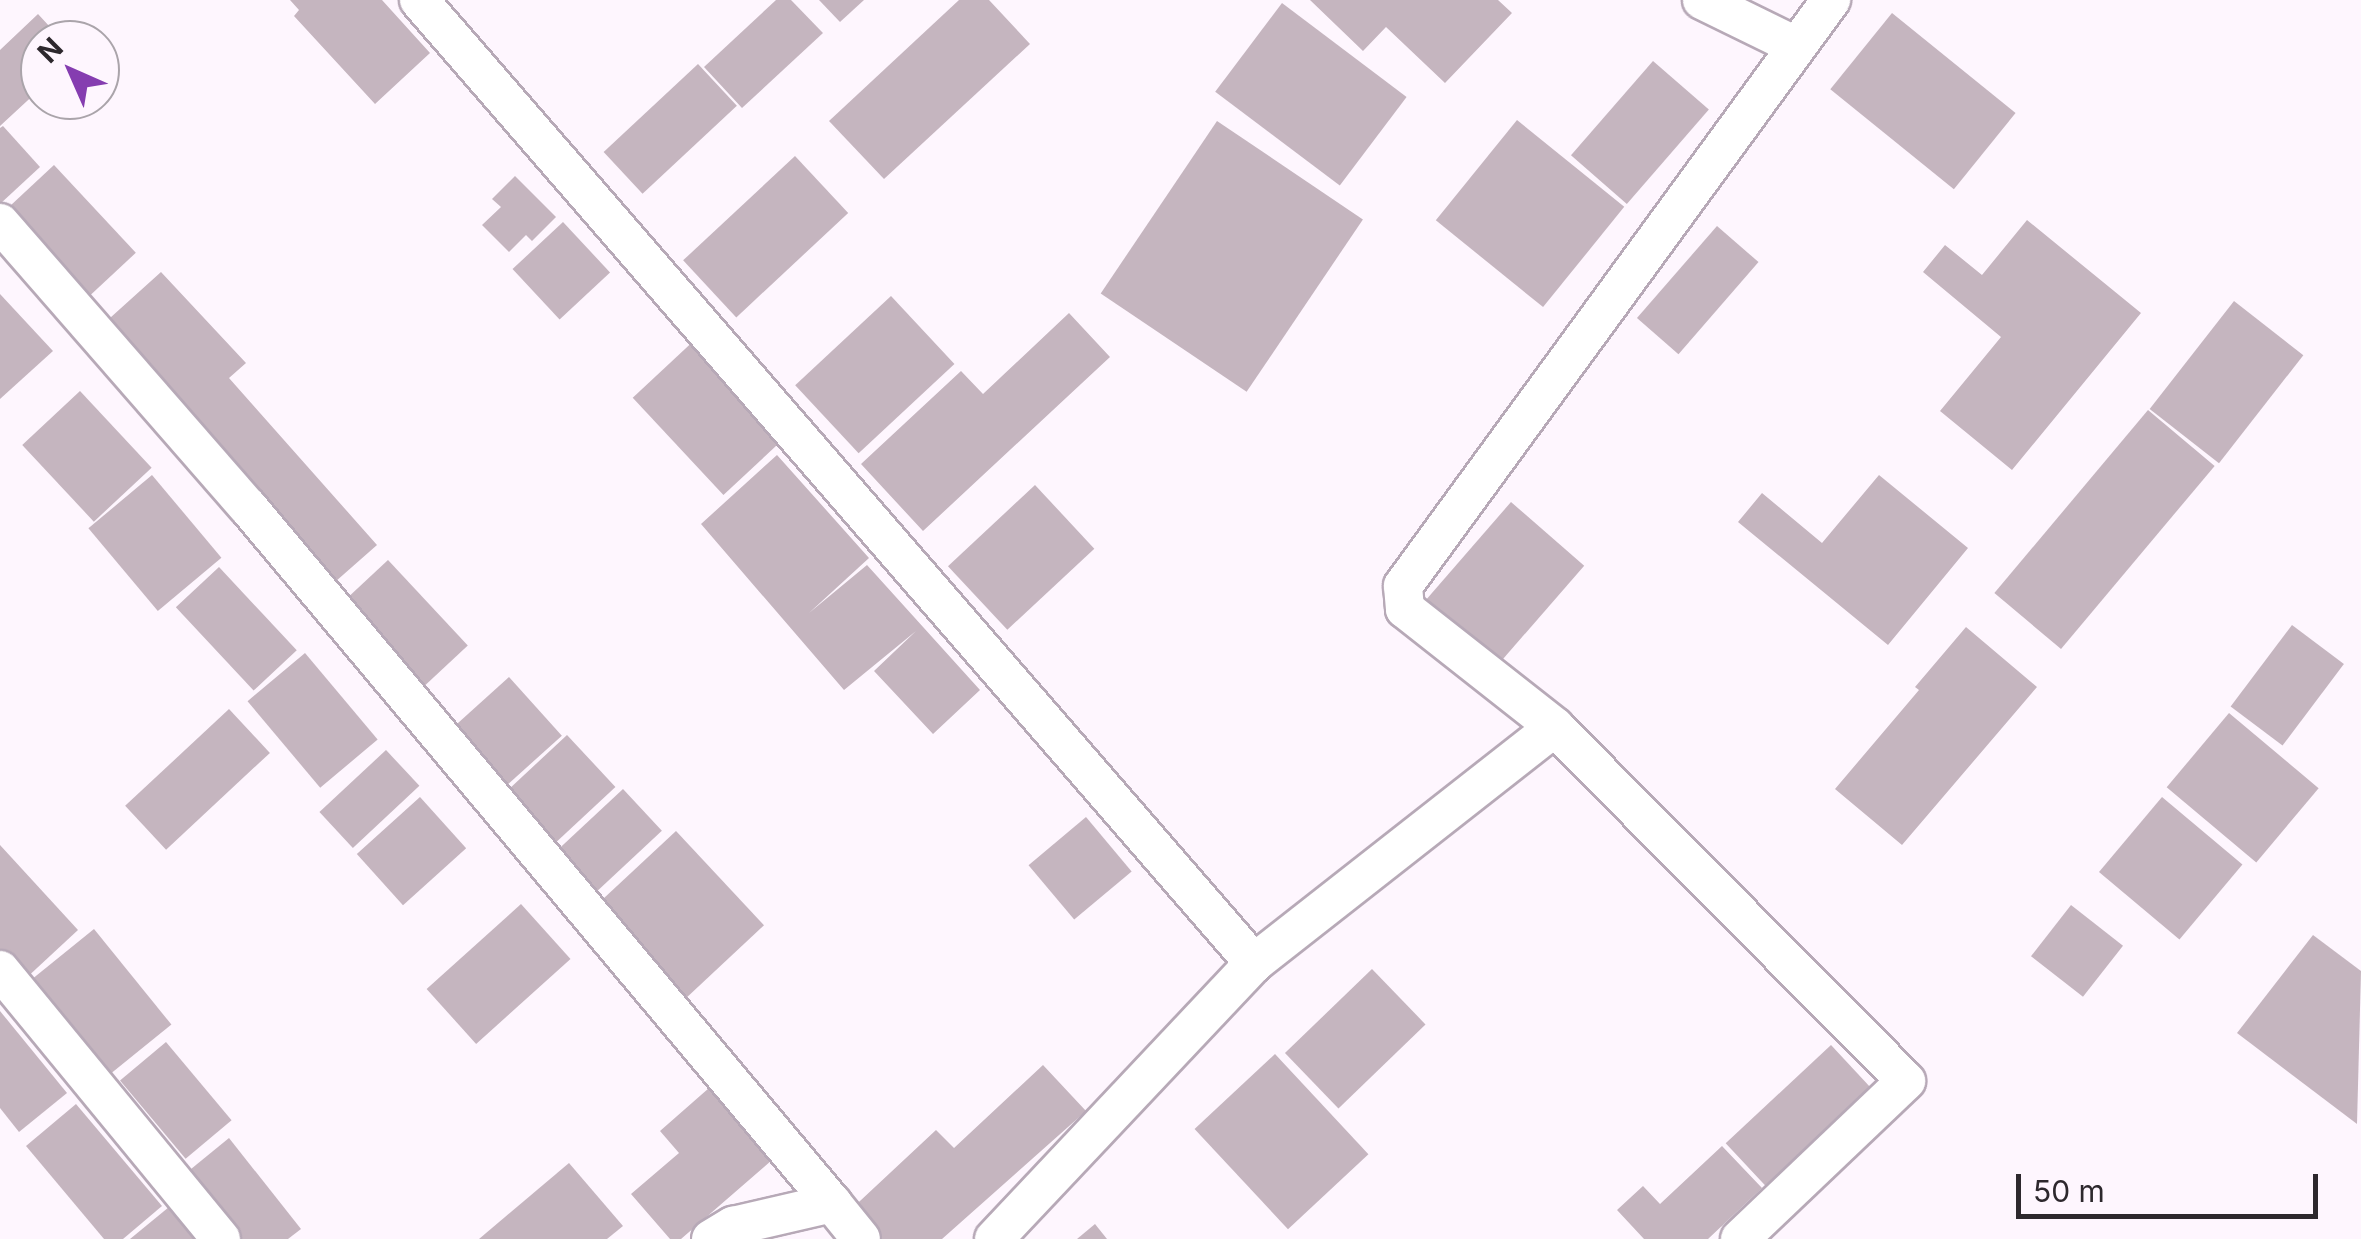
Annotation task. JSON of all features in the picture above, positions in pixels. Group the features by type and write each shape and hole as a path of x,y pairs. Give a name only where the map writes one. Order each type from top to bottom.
{"street":[{"path":"418,0 1254,963"},
{"path":"1702,0 1796,46"},
{"path":"1740,1239 1906,1081 1555,728 1405,610 1403,586 1832,0"},
{"path":"0,223 248,507 861,1239"},
{"path":"994,1239 1254,963 1555,728"},
{"path":"0,970 221,1239"},
{"path":"710,1239 733,1226 832,1203"}],"building":[{"path":"290,0 382,0 430,53 375,104 294,16 299,10"},
{"path":"776,0 791,0 823,33 742,108 704,67"},
{"path":"819,0 864,0 840,22"},
{"path":"959,0 989,0 1030,44 884,179 829,121"},
{"path":"1310,0 1498,0 1512,13 1445,83 1386,27 1363,51"},
{"path":"1282,3 1407,97 1340,186 1215,92"},
{"path":"1892,13 2016,113 1954,189 1830,89"},
{"path":"20,31 20,108 0,126 0,50"},
{"path":"1653,61 1709,110 1627,204 1571,155"},
{"path":"698,64 737,106 643,194 604,152"},
{"path":"1517,120 1624,207 1543,307 1436,220"},
{"path":"1217,121 1363,219 1247,392 1101,293"},
{"path":"3,126 40,167 0,204 0,128"},
{"path":"795,156 848,213 736,317 683,260"},
{"path":"54,165 136,253 82,303 1,215"},
{"path":"515,176 556,217 532,241 526,235 509,252 482,225 501,207 492,199"},
{"path":"2027,220 2141,313 2012,470 1940,411 2001,337 1923,272 1945,245 1982,275"},
{"path":"563,222 610,272 560,320 513,269"},
{"path":"1717,226 1759,262 1678,354 1637,318"},
{"path":"161,272 246,363 229,378 377,545 327,589 100,327"},
{"path":"0,294 53,351 0,399"},
{"path":"891,296 954,364 859,453 795,385"},
{"path":"2234,301 2303,355 2219,463 2150,409"},
{"path":"1069,313 1110,357 923,531 861,464 961,371 983,394"},
{"path":"700,335 791,432 723,495 633,398"},
{"path":"80,391 152,468 94,522 22,445"},
{"path":"2148,410 2215,466 2061,649 1994,593"},
{"path":"777,455 869,558 809,613 867,565 980,690 933,734 874,671 916,631 844,690 701,524"},
{"path":"152,475 221,558 158,611 88,528"},
{"path":"1879,475 1968,548 1888,645 1738,522 1762,493 1822,543"},
{"path":"1035,485 1094,549 1007,630 948,566"},
{"path":"1511,502 1584,566 1494,669 1421,605"},
{"path":"388,560 468,646 417,693 337,608"},
{"path":"219,567 297,650 254,691 176,607"},
{"path":"2292,625 2344,664 2283,746 2231,706"},
{"path":"1966,627 2037,687 1902,845 1835,789 1919,690 1915,687"},
{"path":"305,653 378,740 320,788 248,701"},
{"path":"509,677 562,736 496,795 444,736"},
{"path":"229,709 270,753 166,850 125,806"},
{"path":"2229,713 2319,788 2256,863 2167,787"},
{"path":"567,735 615,787 547,851 498,799"},
{"path":"386,750 419,786 353,848 319,812"},
{"path":"623,789 662,831 587,901 548,859"},
{"path":"420,797 466,848 403,905 357,854"},
{"path":"2162,797 2242,864 2179,940 2099,872"},
{"path":"1086,817 1132,871 1074,920 1029,865"},
{"path":"676,831 764,925 681,1002 593,908"},
{"path":"0,845 78,930 23,981 0,957"},
{"path":"521,904 571,959 476,1044 427,989"},
{"path":"2071,905 2123,946 2083,997 2031,956"},
{"path":"94,929 171,1025 98,1084 20,989"},
{"path":"2313,935 2361,971 2357,1124 2237,1033"},
{"path":"1372,969 1425,1024 1338,1108 1285,1053"},
{"path":"0,1011 67,1093 19,1132 0,1108"},
{"path":"166,1042 232,1120 186,1159 120,1081"},
{"path":"1831,1045 1871,1088 1766,1186 1726,1143"},
{"path":"1275,1054 1368,1154 1288,1229 1195,1129"},
{"path":"1043,1065 1086,1111 942,1239 868,1239 845,1215 936,1130 954,1148"},
{"path":"709,1088 772,1160 681,1239 670,1239 631,1194 679,1153 660,1131"},
{"path":"76,1104 162,1206 123,1239 104,1239 26,1146"},
{"path":"229,1138 301,1229 288,1239 229,1239 180,1178"},
{"path":"1722,1146 1762,1188 1708,1239 1644,1239 1617,1210 1643,1186 1660,1204"},
{"path":"569,1163 623,1226 607,1239 479,1239"},
{"path":"169,1207 195,1239 130,1239"},
{"path":"1095,1224 1107,1239 1077,1239"}]}
